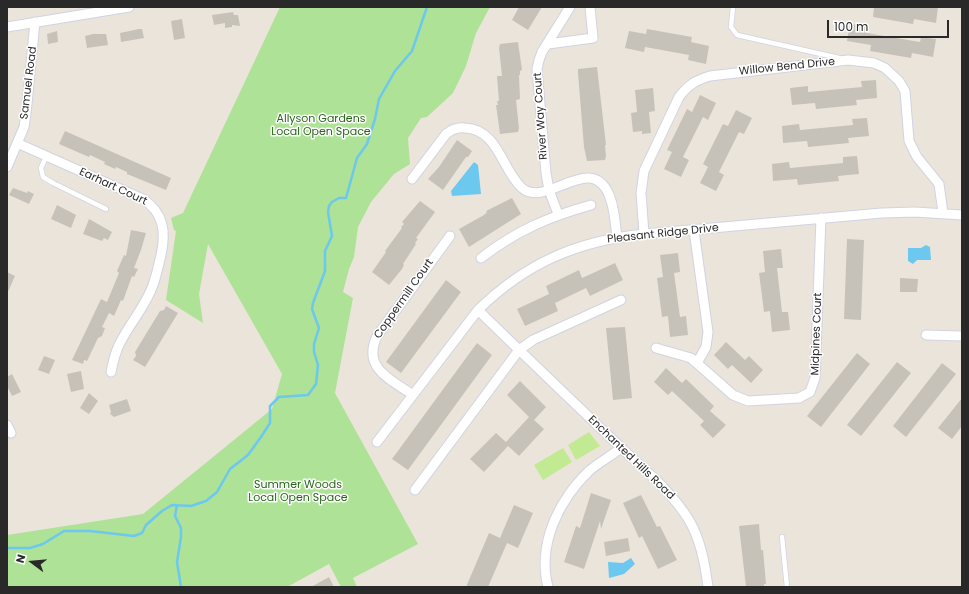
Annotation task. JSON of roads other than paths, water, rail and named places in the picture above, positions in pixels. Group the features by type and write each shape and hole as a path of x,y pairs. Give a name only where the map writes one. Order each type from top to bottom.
{"street":[{"path":"7,26 129,7"},
{"name":"River Way Court","path":"558,214 549,190 544,156 537,80 538,60 570,7"},
{"path":"548,44 593,38 590,7"},
{"name":"Samuel Road","path":"7,167 18,143 26,114 35,22"},
{"name":"Willow Bend Drive","path":"644,234 640,193 644,171 679,97 688,86 697,80 710,76 848,60 879,65 892,73 900,81 905,91 907,102 909,141 917,157 939,184 943,213"},
{"path":"412,179 446,134 452,129 469,128 485,135 492,142 522,188 533,192 549,190 582,178 590,178 599,182 609,194 617,237"},
{"name":"Earhart Court","path":"18,143 46,157 143,199 157,211 161,219 164,236 155,278 144,304 119,344 114,357 111,372"},
{"path":"480,258 516,234 558,214 591,205"},
{"name":"Pleasant Ridge Drive","path":"377,442 478,310 500,290 542,262 586,244 617,237 644,234 882,212 943,213 962,215"},
{"name":"Midpines Court","path":"656,348 691,358 733,395 748,401 800,398 810,392 816,378 821,218"},
{"path":"694,230 708,332 706,347 697,363"},
{"name":"Coppermill Court","path":"413,395 377,368 372,352 373,344 377,336 450,236"},
{"path":"415,490 519,350 533,340 621,300"},
{"name":"Enchanted Hills Road","path":"478,310 621,448 661,484 676,501 689,522 703,555 708,587"},
{"path":"926,335 962,336"},
{"path":"548,587 546,563 547,547 556,517 564,502 585,476 621,448"}],"lane":[{"path":"732,7 731,27 737,35 848,60"},
{"path":"46,157 41,168 43,177 53,184 106,209"},
{"path":"782,537 787,587"}],"water":[{"path":"474,162 478,165 481,194 452,196 451,191"},
{"path":"926,245 930,247 931,260 917,260 913,264 908,261 908,248 921,248"},
{"path":"631,558 635,564 624,574 609,578 608,562 623,563"}],"waterway":[{"path":"7,548 30,548 43,544 64,531 90,531 134,536 142,533 146,525 162,511 172,505 191,506 206,501 217,492 230,469 248,455 261,437 270,423 270,406 279,397 308,395 316,384 318,365 314,352 314,344 319,328 312,309 325,271 325,251 332,236 328,212 329,206 332,202 339,198 346,198 357,158 367,144 375,119 379,99 395,71 412,51 427,7"},
{"path":"177,505 175,516 181,528 177,562 181,587"}],"park label":[{"name":"Allyson Gardens Local Open Space","path":"321,125"},
{"name":"Summer Woods Local Open Space","path":"298,491"}]}
